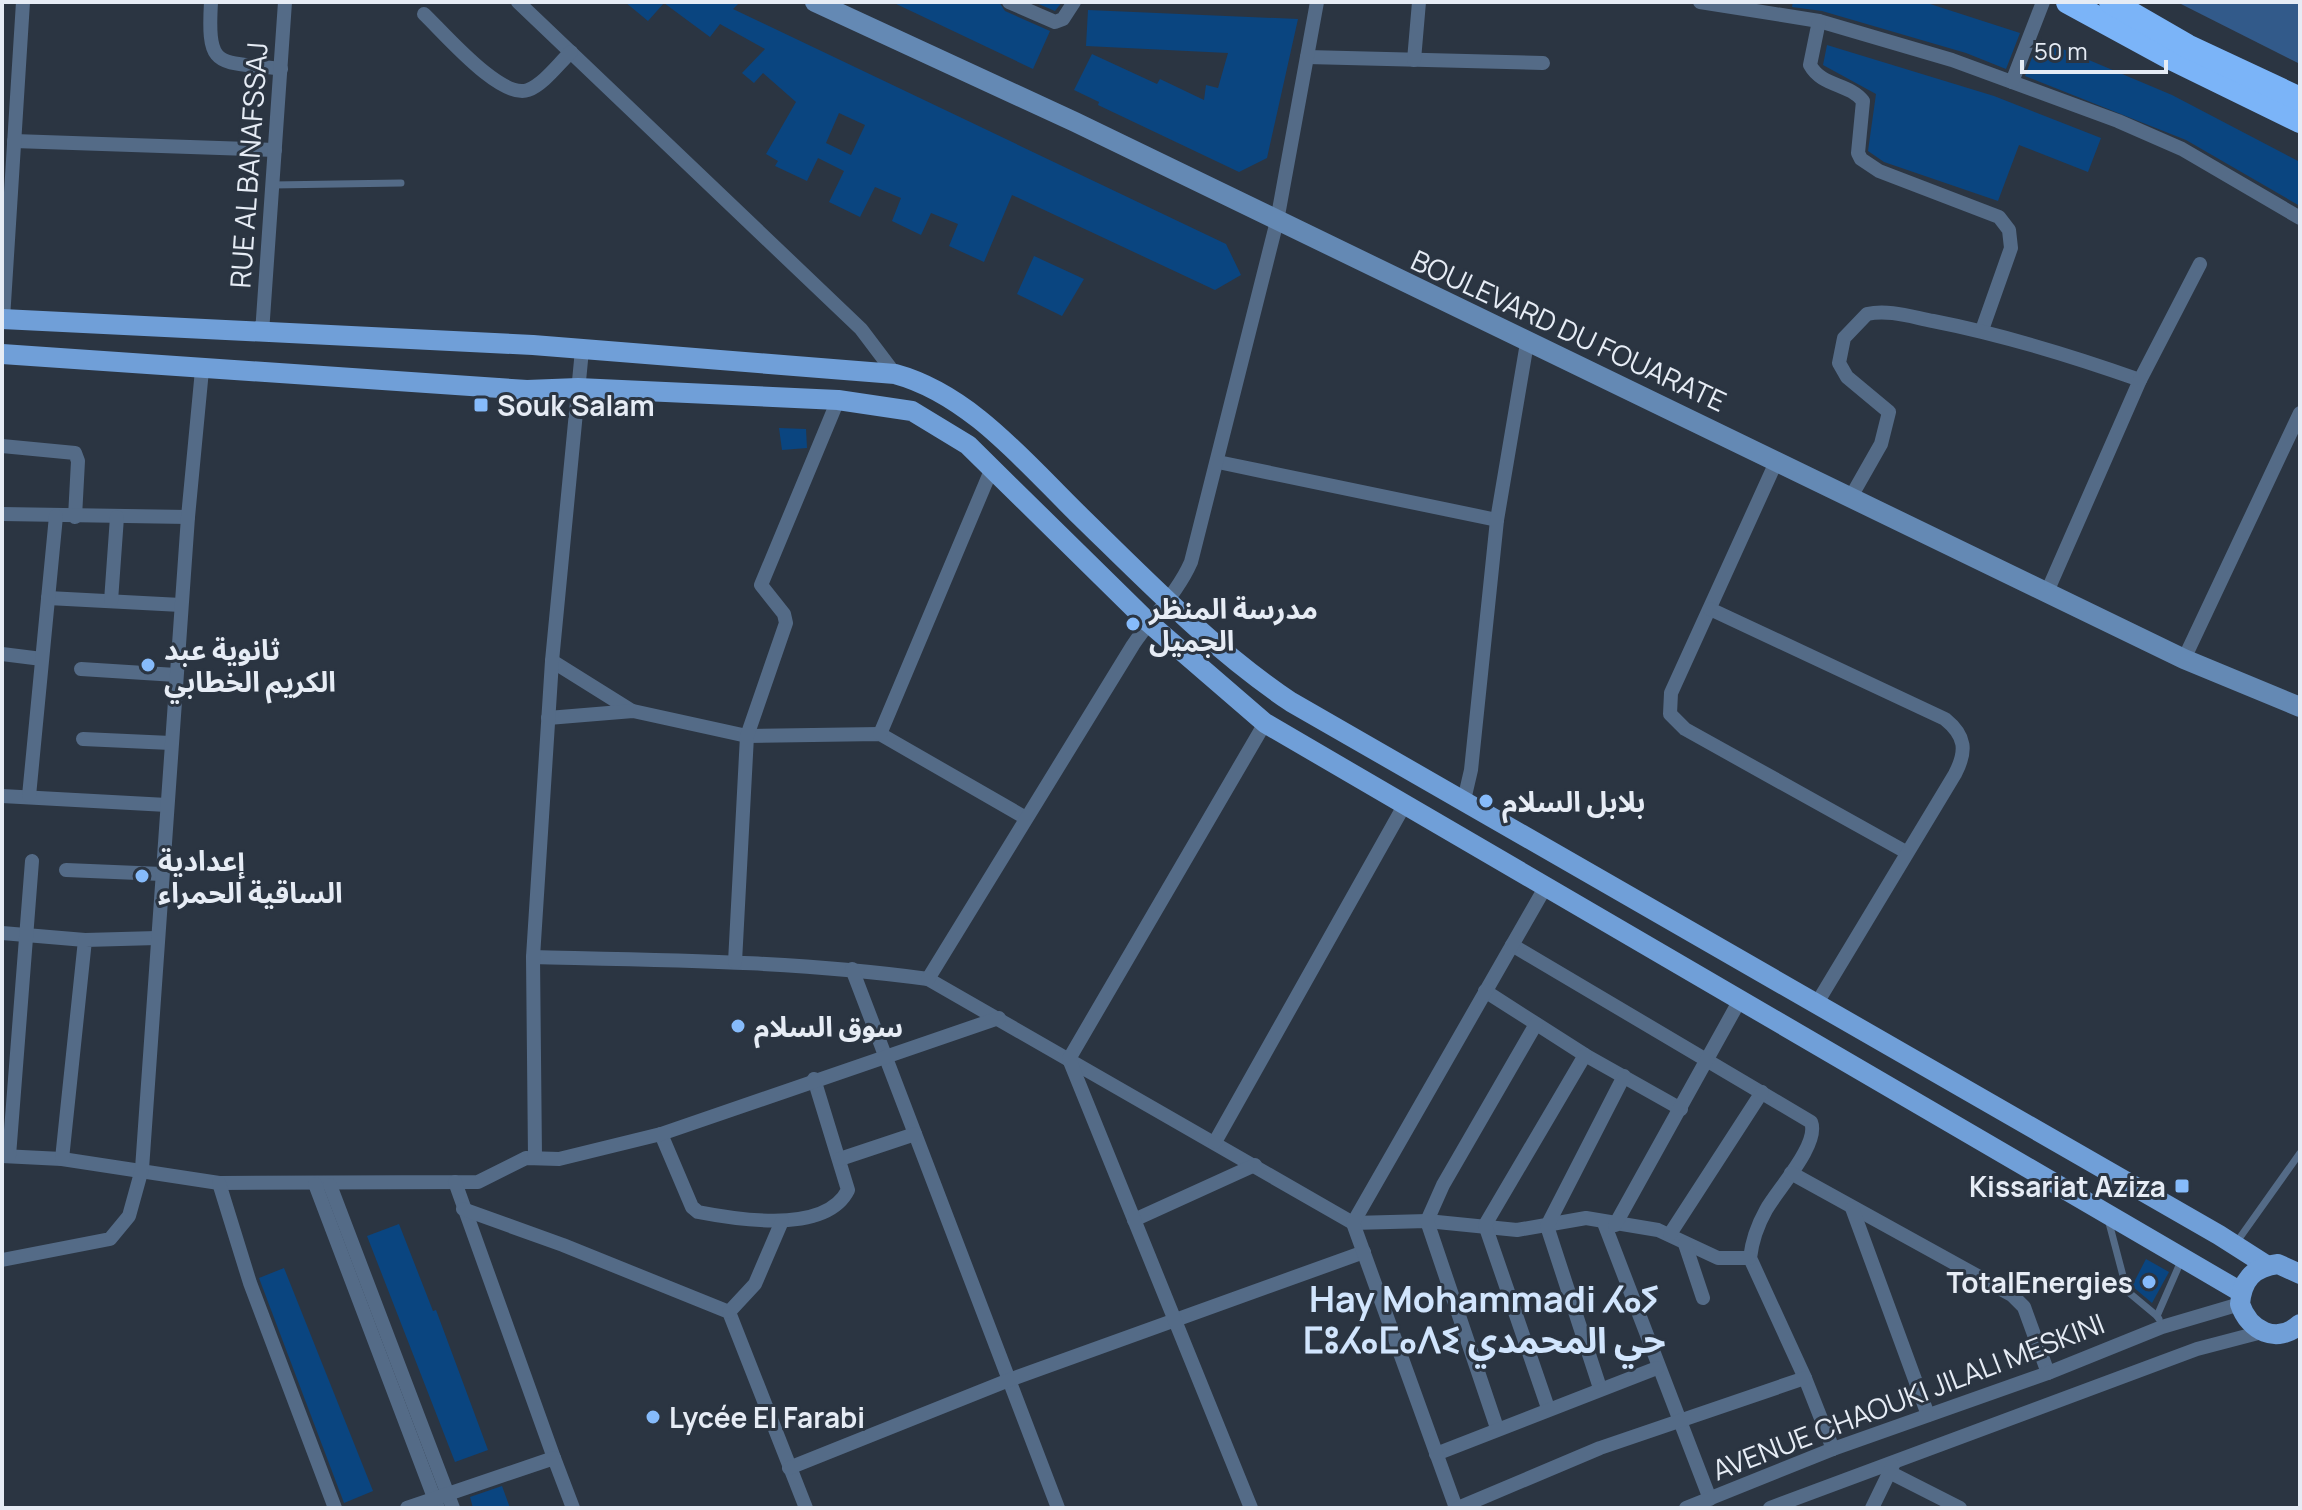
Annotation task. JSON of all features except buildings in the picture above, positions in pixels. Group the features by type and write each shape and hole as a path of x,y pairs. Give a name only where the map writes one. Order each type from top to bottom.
{"highway":[{"path":"2068,2 2156,51 2300,121"},
{"path":"2111,2 2187,46 2300,99"}],"main road":[{"path":"2,319 582,350 895,374 920,381 982,423 1168,602 1273,690 2266,1265 2289,1267 2300,1274"},
{"path":"2,354 527,390 578,388 838,400 912,411 950,432 992,468 1148,622 1265,723 2184,1255 2241,1298"},
{"path":"2266,1265 2246,1280 2241,1298 2244,1316 2262,1332 2274,1335 2299,1327"}],"street":[{"path":"2,319 23,2"},
{"path":"211,2 209,43 218,57 281,69"},
{"name":"RUE AL BANAFSSAJ","path":"262,333 285,2"},
{"path":"518,2 861,329 895,374"},
{"path":"1009,2 1055,22 1063,19 1074,2"},
{"path":"928,979 1148,622 1168,602 1184,577 1199,540 1277,221 1317,2"},
{"path":"1414,60 1419,2"},
{"path":"1701,2 1819,21 1906,44 2012,82 2118,121 2182,149 2300,218"},
{"name":"BOULEVARD DU FOUARATE","path":"818,3 1075,122 1527,343 1852,495 2184,659 2300,707"},
{"path":"2012,82 2040,3"},
{"path":"424,14 485,72 510,90 520,92 534,87 571,52"},
{"path":"1819,21 1810,65 1821,78 1858,95 1863,101 1858,153 1861,159 1879,171 1999,217 2009,230 2011,248 1982,330"},
{"path":"1307,57 1543,63"},
{"path":"14,141 275,150"},
{"path":"2047,592 2140,380 2200,264"},
{"path":"1852,495 1881,444 1889,421 1883,405 1847,377 1839,363 1840,349 1851,327 1861,317 1877,312 1982,330 2059,351 2140,380"},
{"path":"1464,800 1471,770 1497,520 1527,343"},
{"path":"535,1157 533,957 552,661 582,350"},
{"path":"4,1258 110,1239 129,1216 142,1169 181,605 202,370"},
{"path":"735,962 747,736 786,623 784,614 761,585 838,400"},
{"path":"2184,659 2300,413"},
{"path":"2,446 75,453 78,461 75,517"},
{"path":"1777,460 1671,693 1670,714 1676,722 1906,852"},
{"path":"1218,462 1497,520"},
{"path":"880,734 992,468"},
{"path":"2,514 188,517"},
{"path":"29,796 56,516"},
{"path":"111,601 117,517"},
{"path":"48,598 181,605"},
{"path":"1710,609 1954,726 1964,743 1965,756 1817,1003"},
{"path":"2,654 42,659"},
{"path":"552,661 633,711"},
{"path":"81,669 176,675"},
{"path":"548,718 633,711 747,736 880,734 1026,818"},
{"path":"1069,1059 1265,723"},
{"path":"83,739 171,743"},
{"path":"2,796 167,805"},
{"path":"1215,1142 1405,804"},
{"path":"32,861 6,1156 142,1169 219,1183 330,1185 489,1179 514,1163 535,1157 559,1159 661,1134 999,1018"},
{"path":"66,870 162,874"},
{"path":"1353,1223 1546,886"},
{"path":"2,933 85,940 157,938"},
{"path":"62,1159 85,940"},
{"path":"1512,945 1804,1117 1813,1128 1806,1151 1760,1221 1750,1258 1805,1378 1833,1449"},
{"path":"533,957 735,962 852,969 928,979 1353,1223 1427,1221 1517,1230 1579,1218 1670,1234 1718,1258 1750,1258"},
{"path":"852,969 1058,1508"},
{"path":"1485,991 1585,1055 1681,1109"},
{"path":"1609,1224 1681,1109 1741,998"},
{"path":"1497,1428 1427,1221 1443,1185 1536,1024"},
{"path":"1548,1408 1485,1225 1585,1055"},
{"path":"1069,1059 1251,1508"},
{"path":"1600,1388 1547,1226 1624,1076"},
{"path":"661,1134 692,1207 698,1212 782,1221 828,1212 839,1205 848,1190 814,1079"},
{"path":"1670,1234 1762,1092"},
{"path":"840,1159 915,1134"},
{"path":"1134,1220 1255,1165"},
{"path":"1791,1173 2012,1295 2024,1307 2048,1373"},
{"path":"455,1182 573,1508"},
{"path":"219,1183 250,1283 335,1508"},
{"path":"315,1184 440,1500 453,1508"},
{"path":"330,1185 440,1500"},
{"path":"1852,1208 1928,1415"},
{"path":"463,1209 563,1245 729,1312 806,1508"},
{"path":"729,1312 755,1284 782,1221"},
{"path":"1353,1223 1457,1508 1568,1460 1805,1378"},
{"path":"1609,1224 1657,1368 1710,1499"},
{"path":"1685,1244 1703,1298"},
{"path":"789,1468 1009,1380 1364,1252"},
{"name":"AVENUE CHAOUKI JILALI MESKINI","path":"1686,1508 1833,1449 2048,1373 2160,1321 2241,1298"},
{"name":"AVENUE CHAOUKI JILALI MESKINI","path":"1770,1508 1893,1467 2197,1349 2262,1332"},
{"path":"1436,1454 1657,1368"},
{"path":"407,1508 440,1500 554,1458"},
{"path":"1872,1508 1893,1467 1960,1508"}],"lane":[{"path":"273,185 401,183"},
{"path":"2235,1245 2300,1153"},
{"path":"2108,1212 2108,1227 2127,1291 2160,1321 2184,1255"}],"shaded area":[{"path":"2177,2 2300,2 2300,64"}],"place":[{"name":"Souk Salam","path":"481,405"},
{"name":"مدرسة المنظر الجميل","path":"1133,624"},
{"name":"ثانوية عبد الكريم الخطابي","path":"148,665"},
{"name":"بلابل السلام","path":"1486,801"},
{"name":"إعدادية الساقية الحمراء","path":"142,876"},
{"name":"سوق السلام","path":"738,1026"},
{"name":"Kissariat Aziza","path":"2182,1186"},
{"name":"TotalEnergies","path":"2149,1282"},
{"name":"Lycée El Farabi","path":"653,1417"}],"district":[{"name":"Hay Mohammadi ⵃⴰⵢ ⵎⵓⵃⴰⵎⴰⴷⵉ حي المحمدي","path":"1484,1318"}]}
